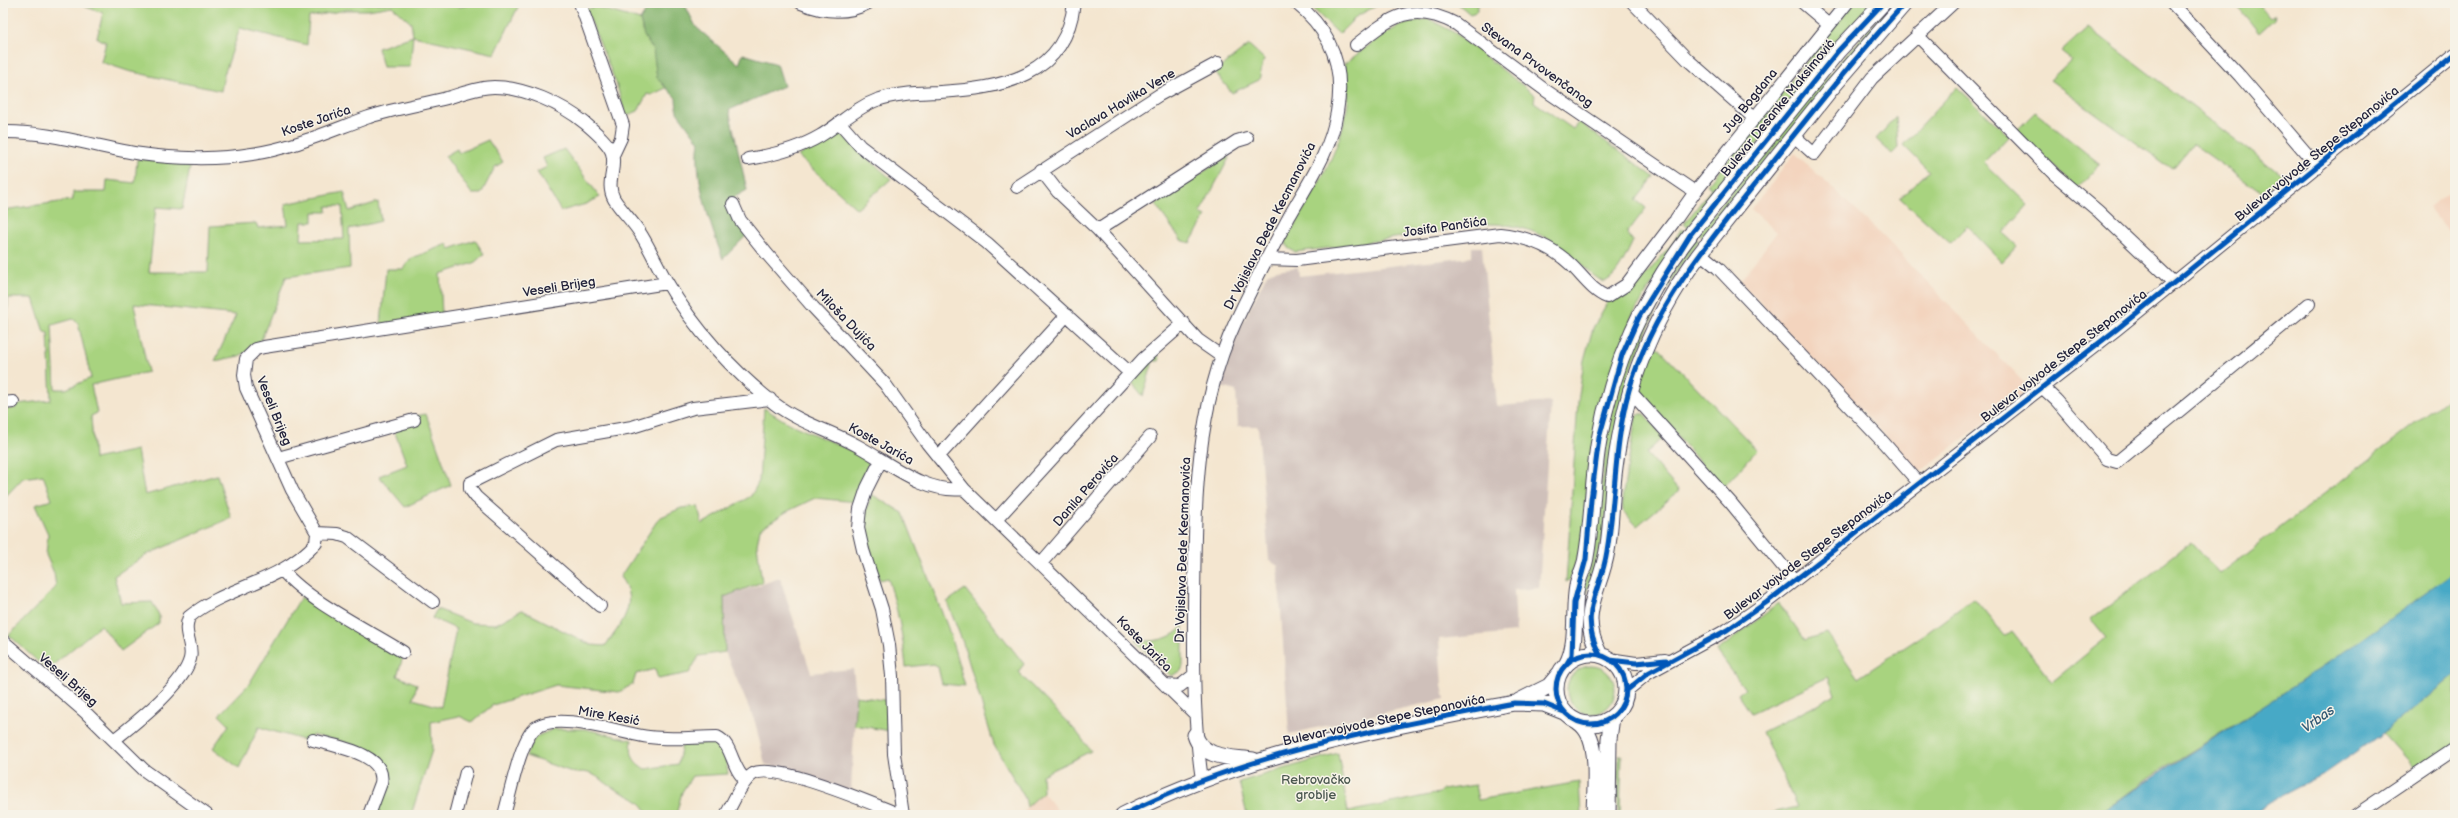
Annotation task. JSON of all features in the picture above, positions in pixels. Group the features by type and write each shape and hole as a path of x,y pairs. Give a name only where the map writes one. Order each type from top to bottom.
{"main road":[{"name":"Bulevar Desanke Maksimović","path":"1562,670 1572,655 1574,602 1586,559 1595,464 1612,387 1622,355 1639,317 1691,233 1838,51 1883,3"},
{"path":"1578,722 1596,723 1612,717 1620,708 1626,691 1622,673 1604,657 1592,640 1589,626 1593,600 1608,550 1615,467 1629,390 1661,315 1705,247 1793,135 1906,3"},
{"path":"1594,815 1594,748 1589,732 1564,712 1556,694 1562,670 1581,656 1604,657"},
{"name":"Bulevar vojvode Stepe Stepanovića","path":"1123,815 1202,779 1256,760 1326,742 1514,703 1544,689 1562,670"},
{"name":"Bulevar vojvode Stepe Stepanovića","path":"1514,703 1544,704 1564,712"},
{"path":"1608,815 1609,739 1612,717"},
{"path":"1195,735 1203,749 1215,755 1256,760"}],"street":[{"name":"Koste Jarića","path":"580,3 623,125 621,138 613,155 610,186 613,196 643,236 667,283 714,348 770,399 793,416 857,446 924,483 951,491 964,489 1042,562 1194,714"},
{"path":"801,3 817,10 835,11 854,9 868,3"},
{"path":"748,159 803,145 840,123 865,105 882,99 906,94 975,89 1000,84 1024,75 1044,64 1059,49 1068,35 1074,3"},
{"name":"Dr Vojislava Đede Kecmanovića","path":"1202,779 1195,735 1194,714 1198,459 1210,391 1221,356 1266,259 1319,165 1332,134 1339,102 1338,80 1332,48 1312,16 1296,3"},
{"path":"1633,3 1686,58 1754,118"},
{"path":"1803,3 1829,25"},
{"name":"Jug Bogdana","path":"1607,297 1626,285 1675,221 1695,192 1846,3"},
{"path":"1793,135 1814,154 1872,78 1953,3"},
{"path":"2172,3 2240,76 2318,167"},
{"name":"Stevana Prvovenčanog","path":"1356,45 1388,20 1400,16 1424,12 1442,17 1456,24 1545,90 1695,192"},
{"path":"1917,35 2054,174 2098,211 2174,283"},
{"name":"Bulevar vojvode Stepe Stepanovića","path":"1626,691 1638,680 1674,658 1727,630 1794,580 2043,388 2318,167 2455,54"},
{"name":"Vaclava Havlika Vene","path":"1017,187 1041,170 1152,100 1218,63"},
{"name":"Koste Jarića","path":"3,132 66,140 143,154 175,157 252,154 312,139 372,116 477,89 498,87 542,98 565,109 584,122 613,155"},
{"path":"840,123 860,146 988,243 1130,373"},
{"path":"1098,230 1237,141 1247,138"},
{"path":"1041,170 1058,192 1098,230 1198,340 1221,356"},
{"name":"Miloša Dujića","path":"733,204 740,220 758,243 812,307 885,384 938,457 964,489"},
{"name":"Josifa Pančića","path":"1266,259 1297,260 1500,234 1518,236 1543,244 1554,251 1594,288 1607,297"},
{"path":"1705,247 1718,268 1884,442 1918,483"},
{"name":"Veseli Brijeg","path":"317,533 292,490 246,388 246,359 256,349 667,283"},
{"name":"Bulevar vojvode Stepe Stepanovića","path":"2043,388 2107,459 2117,462 2309,304"},
{"path":"938,457 1067,315"},
{"path":"996,520 1130,373 1184,324"},
{"path":"1629,390 1731,503 1794,580"},
{"path":"600,606 476,497 470,488 470,483 556,440 632,427 693,408 770,399"},
{"path":"278,458 414,420"},
{"name":"Danila Perovića","path":"1042,562 1150,437"},
{"path":"726,815 746,780 758,772 775,772 805,780 902,815 893,748 892,676 889,645 882,609 863,550 858,528 860,509 866,488 881,460"},
{"path":"114,740 146,714 180,678 190,660 186,631 189,617 210,602 283,571 316,544 317,533 337,534 347,538 433,602"},
{"path":"283,571 293,583 403,652"},
{"name":"Veseli Brijeg","path":"3,641 114,740 144,770 207,815"},
{"name":"Bulevar vojvode Stepe Stepanovića","path":"1604,657 1636,663 1656,662 1674,658"},
{"path":"1166,685 1180,686 1194,675"},
{"name":"Mire Kesić","path":"504,815 524,744 533,730 551,722 592,725 651,738 717,737 725,741 736,771 746,780"},
{"path":"313,740 365,756 379,768 382,773 381,783 370,815"},
{"path":"2357,815 2455,748"},
{"path":"455,815 466,772"}],"shaded area":[{"path":"1795,153 1884,237 2029,388 1920,472 1740,281 1777,232 1751,209"},
{"path":"2455,187 2455,240 2429,208"},
{"path":"1472,247 1482,247 1497,406 1551,402 1539,588 1514,590 1516,632 1439,639 1442,686 1445,699 1289,734 1278,566 1269,560 1258,426 1238,426 1236,391 1221,387 1239,331 1267,274 1276,270 1298,267 1299,276 1472,257"},
{"path":"780,578 811,673 853,669 856,696 851,791 765,764 755,722 725,652 724,597"},
{"path":"1043,792 1061,815 1023,815 1027,807"}],"green space":[{"path":"84,3 455,3 459,7 476,3 520,3 495,54 413,36 411,23 392,6 368,10 346,10 309,17 307,45 240,28 224,75 221,91 128,71 101,62 106,42 97,38 103,13 83,6"},
{"path":"651,3 684,3 696,27 739,64 743,54 777,64 784,86 729,110 747,190 728,201 748,234 723,259 704,201 699,170 699,142 677,112 676,98 657,78 653,50 644,36 640,20"},
{"path":"1307,3 1382,3 1357,16 1339,34"},
{"path":"1457,3 1479,3 1476,12 1470,14"},
{"path":"1854,3 1875,3 1688,227 1684,224 1712,188 1707,185"},
{"path":"1891,3 1898,3 1702,237 1698,234 1772,141"},
{"path":"2235,3 2257,3 2270,18 2275,15 2274,19 2259,33"},
{"path":"596,7 640,20 655,56 658,77 666,88 651,95 647,94 638,111 626,116 616,83 586,9"},
{"path":"1429,19 1455,33 1535,95 1534,102 1573,129 1579,122 1654,177 1636,200 1646,208 1627,233 1633,241 1621,265 1608,280 1603,282 1552,241 1531,231 1509,225 1484,224 1337,247 1295,252 1288,248 1285,241 1324,174 1339,139 1345,120 1348,97 1344,64 1394,29 1405,24"},
{"path":"2088,27 2283,176 2262,193 2193,144 2172,169 2050,80 2071,60 2061,52"},
{"path":"413,36 410,67 383,67 378,48"},
{"path":"1249,45 1264,59 1259,80 1232,93 1215,72"},
{"path":"1957,87 2009,136 1984,162 2028,205 2003,233 2017,246 2002,262 1967,226 1950,243 1900,198 1929,171 1903,145"},
{"path":"2035,112 2100,164 2077,188 2016,131"},
{"path":"1896,117 1898,148 1892,154 1876,139"},
{"path":"838,131 891,179 857,209 798,156"},
{"path":"488,140 503,162 495,167 481,194 472,194 445,156 457,149 459,153"},
{"path":"564,149 600,197 586,204 561,211 537,172 547,167 543,158"},
{"path":"1226,157 1229,158 1200,213 1206,216 1190,243 1181,240 1155,204"},
{"path":"137,159 191,163 182,209 156,207 149,272 208,272 210,226 256,223 258,228 288,225 285,204 344,192 349,211 378,202 381,221 349,229 350,268 286,277 259,345 239,356 215,361 236,315 134,304 148,372 91,385 97,413 91,416 94,459 137,450 145,495 217,475 231,518 146,555 114,576 121,603 152,602 159,615 159,623 121,651 101,625 47,670 9,635 56,587 54,573 46,555 48,534 35,505 52,500 43,475 23,478 3,499 3,410 16,408 17,404 51,400 48,333 44,332 33,298 8,298 7,341 3,340 3,210 73,200 73,192 106,192 107,180 135,183","holes":["327,206 342,206 344,239 301,240 302,222 313,222 313,212 327,212","73,319 78,323 91,378 66,389 55,389 52,325"]},
{"path":"1681,229 1685,231 1632,316 1580,549 1570,580 1566,582 1578,402 1584,360 1593,328 1607,303 1644,277 1673,243"},
{"path":"1695,238 1699,241 1676,273 1657,307 1628,375 1601,545 1585,598 1582,623 1579,601 1594,552 1607,437 1619,383 1650,307"},
{"path":"475,240 484,254 474,263 440,274 442,315 381,324 386,269 403,269 410,259 447,244 450,249"},
{"path":"1654,343 1757,450 1722,489 1637,387"},
{"path":"1157,355 1160,358 1159,361 1153,361 1143,396 1129,379"},
{"path":"2455,393 2455,572 2381,627 2269,703 2153,775 2098,815 1763,815 1797,807 1762,732 1813,707 1835,694 1828,677 1751,713 1738,694 1745,689 1717,651 1779,603 1805,640 1827,633 1858,678 1928,632 1974,598 2005,636 2012,631 2052,682 2106,638 2091,620 2191,542 2220,574"},
{"path":"764,408 788,423 868,458 869,462 856,502 815,498 786,512 760,529 757,545 762,582 724,597 725,652 699,656 689,673 658,679 655,669 636,674 633,684 619,692 556,685 493,705 472,722 459,716 431,722 432,750 411,815 376,815 383,799 387,783 387,771 381,761 372,753 361,747 312,735 310,742 259,727 239,768 213,748 229,725 219,715 249,684 301,597 403,657 397,676 417,684 413,699 441,707 456,629 432,618 437,609 472,623 496,624 522,610 591,645 605,646 622,622 628,604 626,586 620,577 659,518 681,508 698,506 702,524 751,496 759,481"},
{"path":"426,414 451,485 405,507 379,476 407,465 394,430 416,416"},
{"path":"1639,414 1644,414 1664,437 1646,453 1679,491 1637,526 1623,511 1622,499 1636,417"},
{"path":"871,494 903,513 948,628 965,686 942,684 938,667 934,664 906,667 899,622 888,578 880,580 865,533 865,516"},
{"path":"965,589 1024,664 1018,672 1076,731 1091,751 1042,775 1043,792 1027,807 1025,798 994,745 963,643 947,602"},
{"path":"1183,626 1183,666 1181,671 1171,676 1140,646 1136,640 1149,641 1162,639 1174,634"},
{"path":"1586,666 1596,666 1605,670 1611,676 1614,681 1614,699 1605,710 1596,714 1586,714 1577,710 1571,704 1567,695 1567,685 1571,676 1577,670"},
{"path":"2455,675 2455,743 2415,769 2383,733"},
{"path":"856,696 891,701 890,731 854,725"},
{"path":"554,729 585,729 632,740 631,750 633,757 637,763 645,769 678,764 682,743 715,742 725,753 728,774 692,776 682,792 676,815 649,815 639,802 592,774 581,772 575,773 526,756 535,737"},
{"name":"Rebrovačko groblje","path":"1338,753 1348,812 1439,793 1442,790 1475,785 1478,800 1579,782 1581,815 1247,815 1239,782"},
{"path":"1619,755 1622,755 1620,815 1618,815"}],"water":[{"name":"Vrbas","path":"2455,572 2455,675 2383,733 2322,775 2281,796 2253,815 2098,815 2293,686"}],"cycle path":[{"path":"1566,665 1572,655 1574,603 1586,559 1591,500 1599,438 1622,355 1639,317 1690,235 1838,51 1883,3"},
{"path":"1600,655 1593,640 1591,614 1607,551 1620,430 1629,390 1639,360 1668,303 1704,249 1832,87 1905,3"},
{"path":"1626,691 1648,673 1727,630 1767,602 2117,329 2455,54"},
{"path":"1591,654 1604,657 1616,664 1623,676 1626,689 1623,702 1616,714 1604,721 1591,724 1578,721 1566,714 1559,702 1556,689 1559,676 1566,664 1578,657 1591,654"},
{"path":"1610,660 1636,663 1666,660"},
{"path":"1123,815 1170,793 1217,775 1265,759 1364,734 1514,703 1544,704 1564,712"}]}
